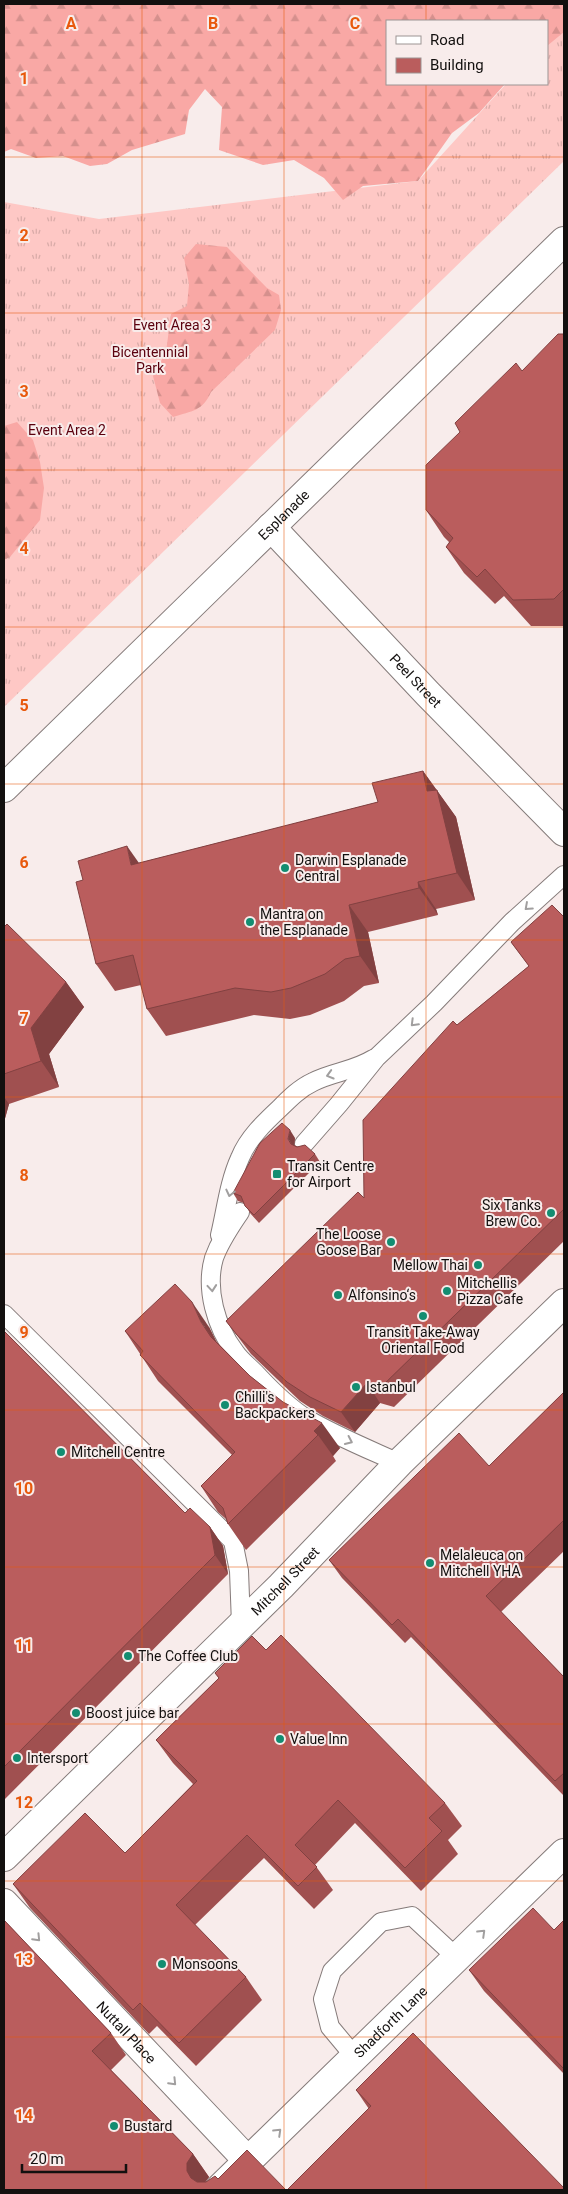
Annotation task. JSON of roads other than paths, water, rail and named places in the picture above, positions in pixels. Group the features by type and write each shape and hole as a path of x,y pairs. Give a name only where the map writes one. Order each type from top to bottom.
{"street":[{"name":"Esplanade","path":"4,788 564,241"},
{"name":"Peel Street","path":"271,527 428,694 564,832"},
{"name":"Mitchell Street","path":"4,1857 281,1586 399,1464 564,1303"},
{"name":"Shadforth Lane","path":"218,2190 564,1853"},
{"name":"Nuttall Place","path":"4,1903 248,2160"}],"lane":[{"path":"304,1144 376,1058 434,1003 512,922 564,875"},
{"path":"376,1058 363,1066 323,1077 307,1085 297,1091 260,1127 240,1156 235,1170 214,1259 211,1280 214,1305 220,1327 235,1352 283,1402 305,1418 330,1432 399,1464"},
{"path":"214,1259 226,1233 240,1212"},
{"path":"4,1314 233,1541 239,1571 241,1624"},
{"path":"355,2057 330,2027 323,1998 332,1971 381,1922 412,1916 456,1957"}],"place":[{"name":"Darwin Esplanade Central","path":"285,868"},
{"name":"Mantra on the Esplanade","path":"250,922"},
{"name":"Transit Centre for Airport","path":"277,1174"},
{"name":"Six Tanks Brew Co.","path":"551,1213"},
{"name":"The Loose Goose Bar","path":"391,1242"},
{"name":"Mellow Thai","path":"478,1265"},
{"name":"Mitchellis Pizza Cafe","path":"447,1291"},
{"name":"Alfonsino‘s","path":"338,1295"},
{"name":"Transit Take-Away Oriental Food","path":"423,1316"},
{"name":"Istanbul","path":"356,1387"},
{"name":"Chilli's Backpackers","path":"225,1405"},
{"name":"Mitchell Centre","path":"61,1452"},
{"name":"Melaleuca on Mitchell YHA","path":"430,1563"},
{"name":"The Coffee Club","path":"128,1656"},
{"name":"Boost juice bar","path":"76,1713"},
{"name":"Value Inn","path":"280,1739"},
{"name":"Intersport","path":"17,1758"},
{"name":"Monsoons","path":"162,1964"},
{"name":"Bustard","path":"114,2126"}],"park label":[{"name":"Event Area 3","path":"172,325"},
{"name":"Bicentennial Park","path":"150,360"},
{"name":"Event Area 2","path":"67,430"}]}
